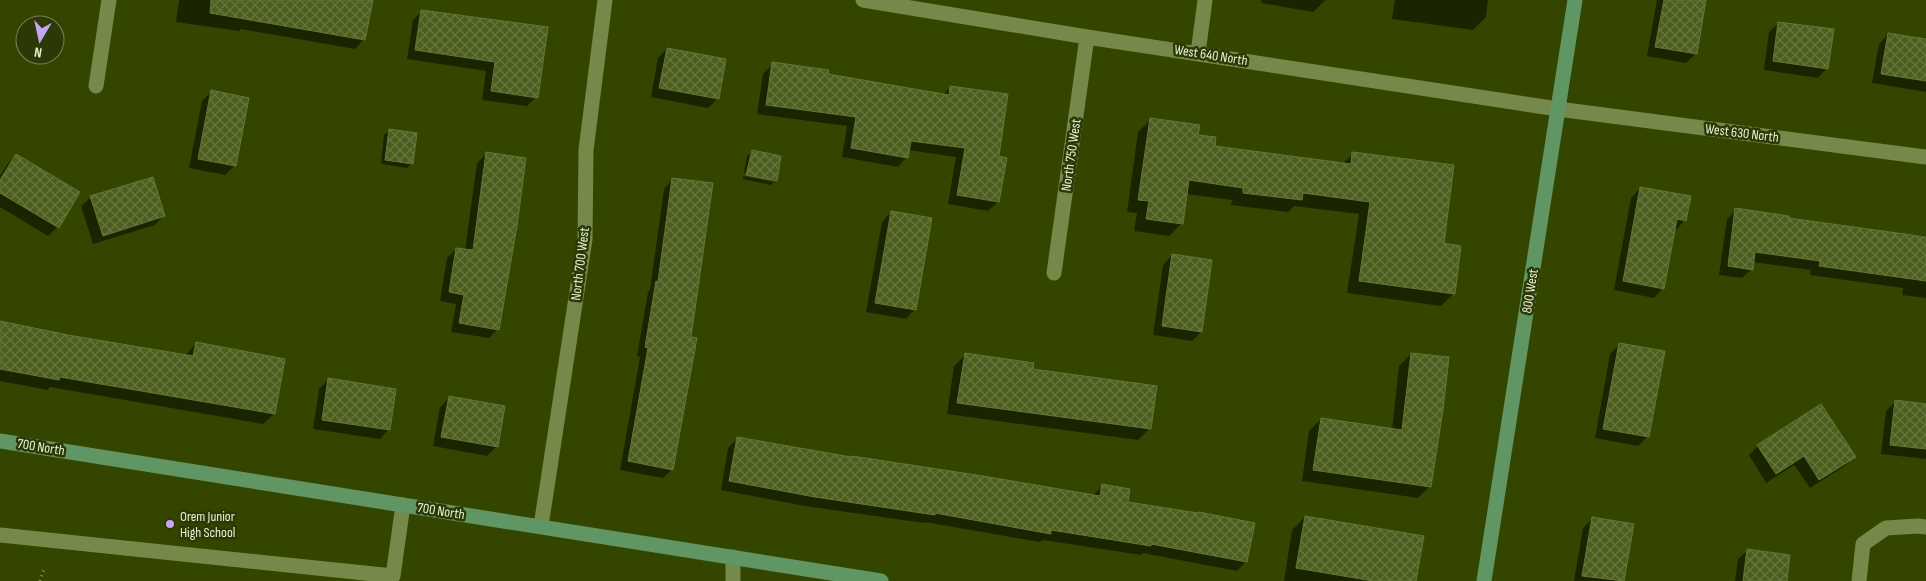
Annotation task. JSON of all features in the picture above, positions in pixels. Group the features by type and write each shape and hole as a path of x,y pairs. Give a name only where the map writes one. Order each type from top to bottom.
{"street":[{"path":"96,86 109,0"},
{"name":"North 700 West","path":"541,526 585,239 586,150 605,0"},
{"name":"West 640 North","path":"863,0 1087,37 1558,109"},
{"path":"1198,53 1205,0"},
{"name":"800 West","path":"1484,581 1575,0"},
{"name":"North 750 West","path":"1054,273 1087,37"},
{"name":"West 630 North","path":"1558,109 1926,157"},
{"name":"700 North","path":"0,441 881,581"},
{"path":"0,534 394,579 403,504"},
{"path":"1859,581 1863,544 1886,528 1926,527"},
{"path":"733,581 734,558"}],"path":[{"path":"40,581 44,570"}],"building":[{"path":"211,0 373,0 365,40 210,13"},
{"path":"1664,0 1706,0 1697,54 1655,47"},
{"path":"421,10 548,27 538,98 491,91 495,62 415,50"},
{"path":"1778,22 1834,29 1828,69 1773,61"},
{"path":"1888,33 1926,39 1926,81 1881,74"},
{"path":"667,48 726,59 719,99 659,88"},
{"path":"772,62 829,70 828,74 949,95 950,86 1008,94 999,156 1007,158 999,202 957,195 965,148 911,141 908,158 851,148 856,117 766,105"},
{"path":"211,90 249,98 236,166 198,159"},
{"path":"1150,118 1200,125 1198,135 1216,137 1215,146 1351,164 1352,152 1454,165 1444,243 1461,246 1455,294 1359,281 1370,202 1303,193 1302,200 1243,193 1243,188 1189,180 1183,224 1146,219 1149,201 1138,200"},
{"path":"389,129 417,133 413,164 385,160"},
{"path":"752,150 781,156 777,181 746,175"},
{"path":"486,152 526,158 517,226 499,330 459,323 464,295 449,292 456,248 473,250"},
{"path":"16,154 80,192 59,228 0,193 0,180"},
{"path":"153,177 165,216 103,236 90,196"},
{"path":"672,178 713,183 691,337 697,338 673,470 628,461 648,348 645,347 656,281 658,282"},
{"path":"1640,187 1691,196 1686,221 1677,219 1664,289 1623,281"},
{"path":"1735,208 1789,216 1789,218 1926,237 1926,281 1819,266 1820,261 1755,252 1753,270 1728,266"},
{"path":"891,211 932,218 916,310 875,303"},
{"path":"1172,254 1212,260 1202,332 1162,326"},
{"path":"0,321 68,335 193,356 196,342 285,359 275,414 60,377 59,380 0,369"},
{"path":"1619,343 1665,351 1649,437 1603,429"},
{"path":"965,353 1034,363 1033,369 1157,386 1151,429 957,403"},
{"path":"1411,353 1449,357 1431,487 1313,470 1321,418 1402,430"},
{"path":"328,378 396,389 390,430 322,420"},
{"path":"449,396 505,406 498,447 441,437"},
{"path":"1895,400 1926,404 1926,449 1890,445"},
{"path":"1821,404 1856,457 1819,480 1804,456 1776,474 1757,445"},
{"path":"737,437 1100,496 1102,484 1130,489 1128,502 1199,512 1255,523 1247,562 1151,544 1151,546 1051,530 1051,534 935,513 935,515 815,497 729,481"},
{"path":"1305,516 1424,536 1416,581 1373,581 1296,568"},
{"path":"1592,517 1634,524 1624,581 1582,576"},
{"path":"1747,549 1790,555 1787,581 1743,581"}],"place":[{"name":"Orem Junior High School","path":"170,524"}]}
